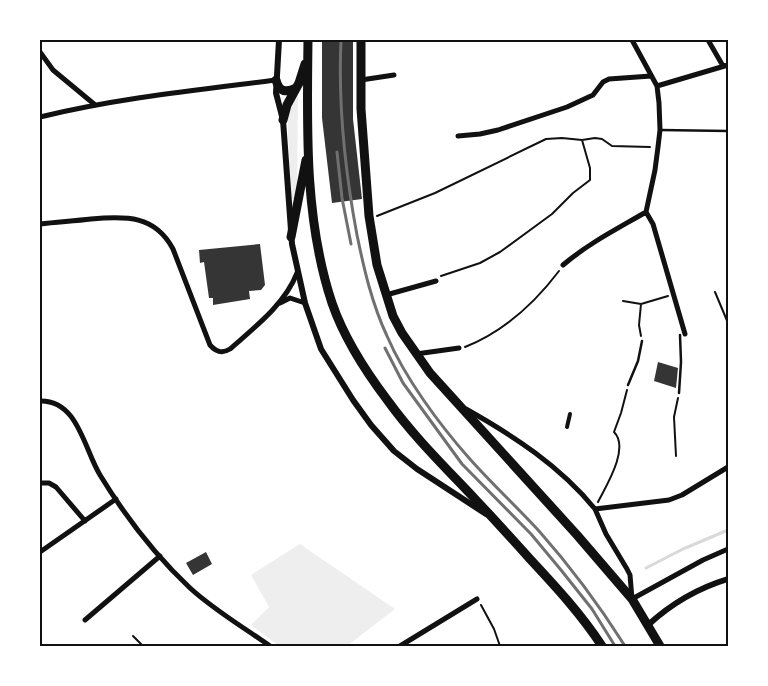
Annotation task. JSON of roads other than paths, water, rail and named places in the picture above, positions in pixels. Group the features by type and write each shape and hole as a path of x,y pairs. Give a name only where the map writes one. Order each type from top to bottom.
{"highway":[{"path":"308,40 308,145 313,214 319,253 333,304 343,328 370,376 388,402 570,602 602,646"},
{"path":"361,40 361,109 369,217 377,265 385,295 402,333 415,354 458,405 577,534 632,599 660,646"},
{"path":"283,120 287,105 296,88 308,56"},
{"path":"276,80 278,86 283,91 290,91 296,88"},
{"path":"291,237 308,145"}],"street":[{"path":"279,40 280,52 276,94 283,120 291,237 297,273 305,303 321,349 358,407 394,451 417,469 494,519"},
{"path":"632,40 657,86 660,130 646,212 653,224 675,294 682,334"},
{"path":"657,86 726,65 708,40"},
{"path":"40,52 53,70 94,104"},
{"path":"360,80 394,75"},
{"path":"458,136 498,130 567,107 593,95 603,82 609,79 651,76"},
{"path":"40,117 94,104 276,80"},
{"path":"563,265 582,249 646,212"},
{"path":"40,224 116,217 141,220 160,231 173,249 210,345 218,352 225,352 230,349 278,304 290,288 297,273"},
{"path":"385,295 434,281"},
{"path":"278,304 290,298 305,303"},
{"path":"415,354 458,348"},
{"path":"40,401 56,404 69,412 99,474 160,556 205,600 270,646"},
{"path":"458,405 488,422 550,463 595,509 606,534 630,575 632,599 703,560 728,549"},
{"path":"567,426 570,414"},
{"path":"595,509 669,500 682,495 728,467"},
{"path":"40,483 49,483 56,487 85,521"},
{"path":"40,552 116,499"},
{"path":"85,620 160,556"},
{"path":"648,625 664,611 680,601 715,583 728,579"},
{"path":"400,646 477,599"}],"lane":[{"path":"660,130 728,132"},
{"path":"679,393 682,334"},
{"path":"628,385 638,362 642,341"}],"waterway":[{"path":"646,568 683,549 728,530"}],"railway":[{"path":"341,40 342,113 353,211 369,286 377,312 394,352 423,400 446,430 477,467 539,531 562,558 595,601 625,646"},
{"path":"337,152 342,198 351,244"},
{"path":"385,348 403,383 462,464 531,534 592,609 615,646"}]}
